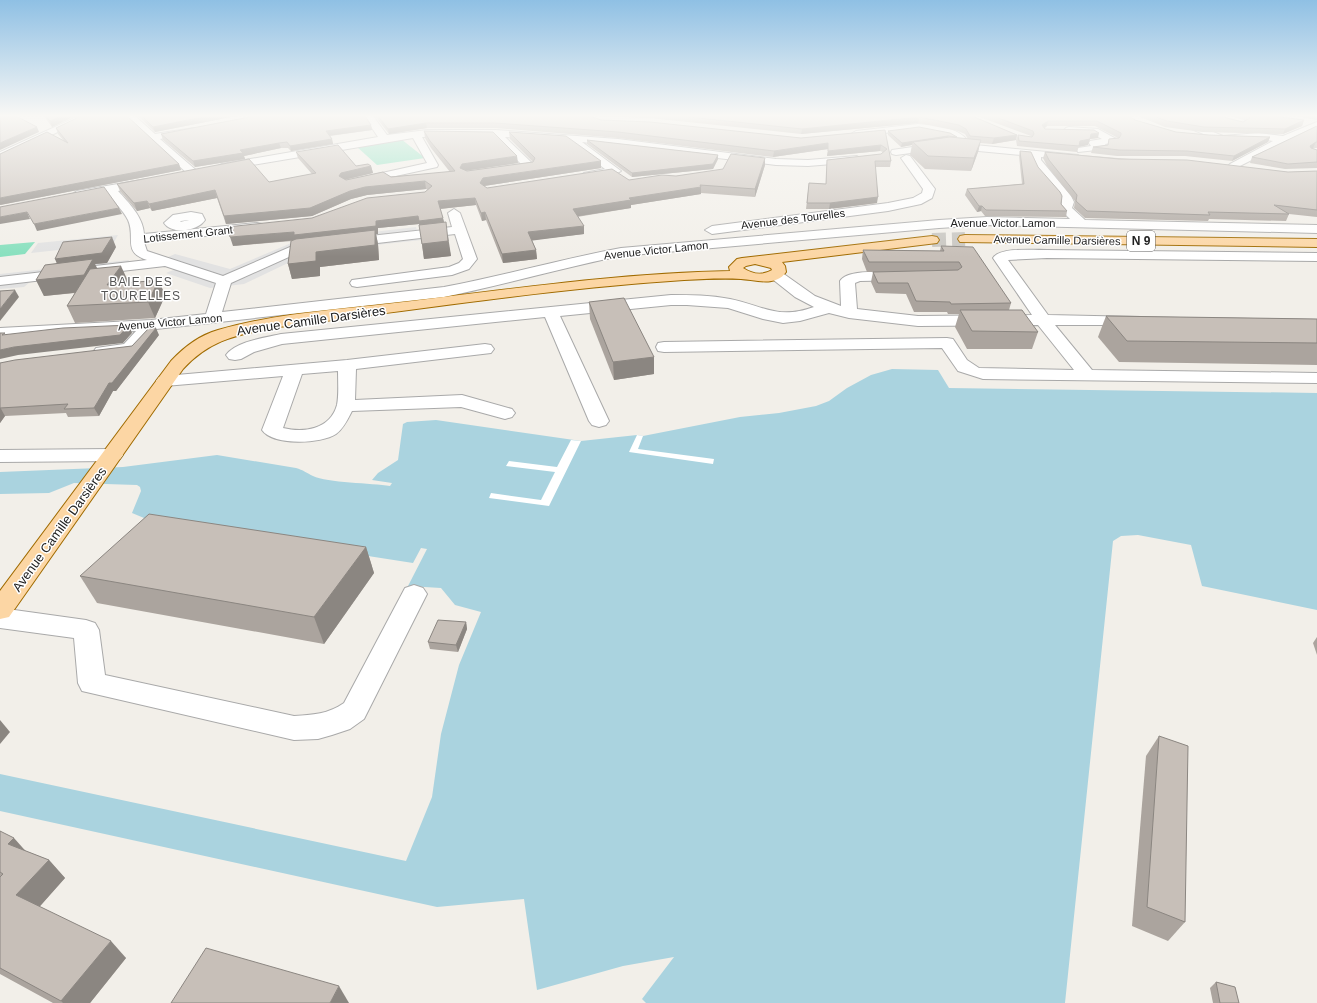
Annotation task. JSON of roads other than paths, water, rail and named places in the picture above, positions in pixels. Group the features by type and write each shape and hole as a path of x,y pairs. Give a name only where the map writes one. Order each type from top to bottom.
{"main road":[{"name":"Avenue Camille Darsières","path":"967,240 1317,244"},
{"path":"934,241 851,251 761,278 744,269 763,260 802,256 865,246 934,241"},
{"path":"763,260 775,264 778,272"},
{"name":"Avenue Camille Darsières","path":"0,610 113,456 165,381 190,351 222,334 241,328 271,323 556,288 744,269"}],"street":[{"path":"178,176 197,172 185,163"},
{"path":"215,169 250,163"},
{"path":"348,183 433,164 433,163"},
{"path":"491,171 530,166 527,163"},
{"path":"603,163 625,179"},
{"path":"721,167 723,163"},
{"name":"Avenue des Tourelles","path":"621,252 656,240 693,233 888,208 917,201 928,195 930,189 905,163"},
{"path":"1038,163 1065,196 1068,202 1066,209 1081,223"},
{"path":"1234,166 1240,163"},
{"path":"1220,165 1255,170"},
{"path":"577,177 615,172"},
{"path":"66,197 155,180"},
{"path":"110,189 130,213 137,234 138,250 142,254 224,281 297,248 459,230"},
{"path":"357,283 441,274 464,266 470,259 454,213"},
{"name":"Avenue Victor Lamon","path":"0,333 150,325 212,319 444,292 480,285 569,262 621,252 955,223 987,221 1317,229"},
{"path":"137,234 170,223"},
{"name":"Lotissement Grant","path":"137,234 268,226"},
{"path":"1087,375 1043,320 1002,264 1000,258 1008,255 1047,254 1317,257"},
{"path":"0,281 166,263"},
{"path":"764,314 782,315 794,313 803,308 800,295 778,272"},
{"path":"849,312 847,281 858,277 920,277"},
{"path":"761,278 828,308 918,321 1153,321"},
{"path":"212,319 224,281"},
{"path":"235,355 248,348 281,340 419,324 473,321 671,300 704,300 735,305 776,318 790,318 828,308"},
{"path":"551,313 599,421"},
{"path":"933,320 962,368 971,372 1317,378"},
{"path":"85,354 129,348 150,325"},
{"path":"664,347 947,342"},
{"path":"165,381 347,365 485,349"},
{"path":"295,369 272,430 277,434 311,436 326,432 335,425 346,406 347,365"},
{"path":"346,406 462,401 505,413"},
{"path":"0,456 113,456"},
{"path":"0,618 86,630 92,683 294,728 320,726 341,721 354,711 414,594"}],"water":[{"path":"892,369 938,370 949,388 1317,393 1317,610 1202,586 1191,545 1138,535 1121,536 1113,541 1065,1003 646,1003 642,999 674,957 623,966 537,990 524,899 437,907 0,811 0,774 406,861 432,797 441,734 459,665 481,612 455,605 441,588 408,586 427,549 421,548 413,563 201,530 173,530 132,513 141,491 140,487 137,485 74,483 49,493 0,494 0,472 123,467 217,455 296,468 313,476 328,480 390,486 392,483 372,480 378,473 398,460 403,424 407,422 436,420 581,441 637,435 643,436 740,417 779,413 816,406 829,401 847,388 871,375"}],"tunnel":[{"path":"932,240 965,239"}],"district":[{"name":"BAIE DES TOURELLES","path":"141,289"}]}
